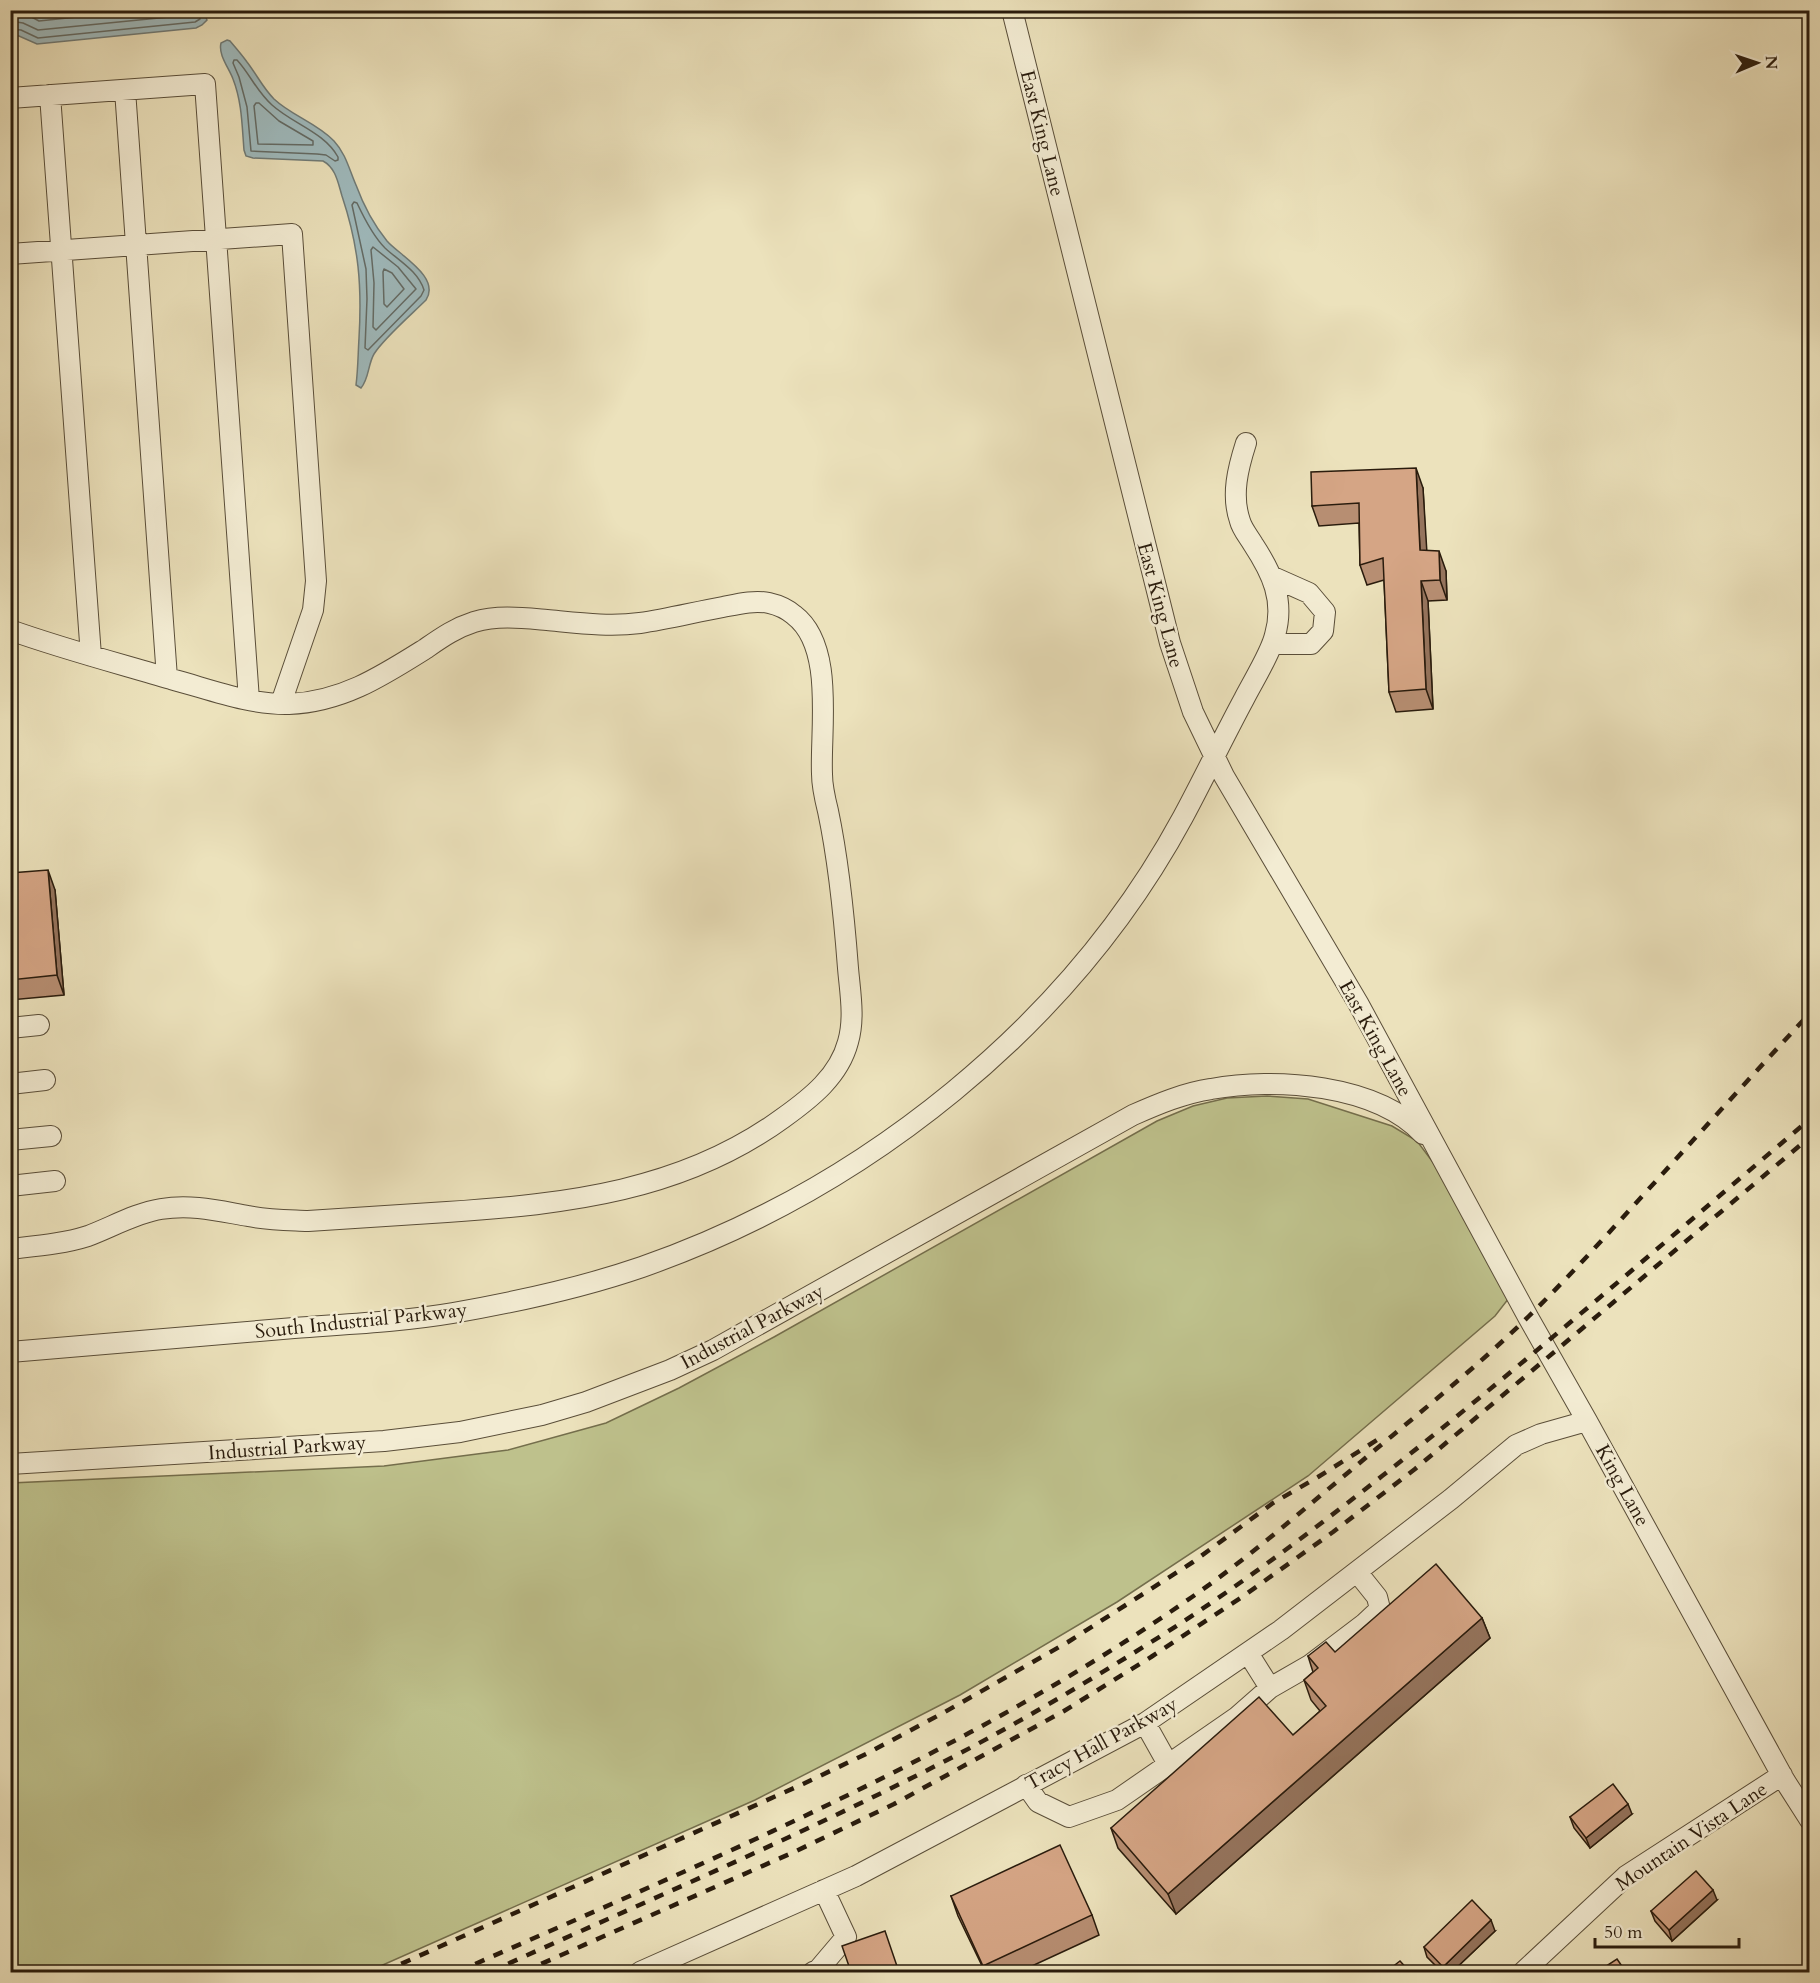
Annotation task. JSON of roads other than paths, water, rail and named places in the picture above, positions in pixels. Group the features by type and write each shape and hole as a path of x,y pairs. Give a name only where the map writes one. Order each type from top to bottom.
{"street":[{"name":"East King Lane","path":"1012,10 1170,643 1193,712 1215,759 1358,1003 1436,1149"},
{"path":"10,98 205,84 249,700"},
{"path":"125,90 167,678"},
{"path":"50,95 91,656"},
{"path":"10,254 291,234 316,581 313,610 281,704"},
{"path":"1246,443 1236,475 1240,524 1273,577 1309,593 1325,612 1323,631 1311,644 1272,644"},
{"name":"South Industrial Parkway","path":"10,1352 384,1322 455,1312 533,1297 607,1278 688,1250 758,1218 822,1183 906,1128 981,1069 1017,1035 1089,956 1130,903 1172,838 1275,640 1279,615 1273,577"},
{"path":"10,630 167,678 249,700 281,704 310,702 349,692 384,675 455,629 480,620 505,617 590,624 631,624 758,602 779,606 803,623 813,639 822,685 824,712 822,784 842,898 852,1013 850,1036 842,1060 826,1082 792,1112 750,1140 688,1170 632,1187 576,1199 519,1207 308,1221 274,1220 202,1207 172,1208 140,1214 84,1237 56,1244 10,1249"},
{"path":"10,1028 39,1025"},
{"path":"10,1084 45,1080"},
{"name":"Industrial Parkway","path":"10,1464 413,1438 498,1425 586,1402 649,1379 713,1350 1133,1115 1166,1101 1210,1089 1237,1085 1291,1084 1344,1093 1370,1100 1395,1112 1418,1128 1436,1149"},
{"path":"10,1140 51,1136"},
{"name":"King Lane","path":"1436,1149 1809,1820"},
{"path":"10,1186 55,1182"},
{"name":"Tracy Hall Parkway","path":"640,1972 665,1967 856,1876 1144,1723 1281,1630 1451,1499 1516,1445 1540,1434 1587,1421"},
{"path":"1026,1785 1038,1802 1068,1817 1117,1800 1237,1718 1270,1688 1310,1665 1380,1609 1377,1597 1357,1572"},
{"path":"1248,1653 1270,1688"},
{"path":"1144,1723 1168,1764"},
{"name":"Mountain Vista Lane","path":"1523,1972 1626,1876 1782,1775"},
{"path":"817,1972 846,1937 824,1890"}],"water":[{"path":"203,10 207,20 196,28 37,44 11,35 11,11"},
{"path":"227,40 241,54 274,99 320,129 334,141 344,156 362,200 378,228 387,241 417,267 428,283 429,291 426,300 378,348 361,388 356,385 360,319 356,250 336,176 323,161 246,156 238,96 220,48 221,43"}],"railway":[{"path":"457,1972 740,1846 926,1756 1017,1707 1106,1654 1192,1597 1292,1519 1507,1337 1593,1250 1810,1013"},
{"path":"490,1972 779,1842 894,1787 1032,1714 1164,1634 1230,1590 1420,1446 1810,1119"},
{"path":"523,1972 794,1852 894,1804 1064,1711 1151,1657 1242,1597 1333,1532 1415,1469 1810,1137"},
{"path":"383,1972 803,1784 943,1713 1068,1642 1193,1562 1273,1503 1377,1440"}]}
